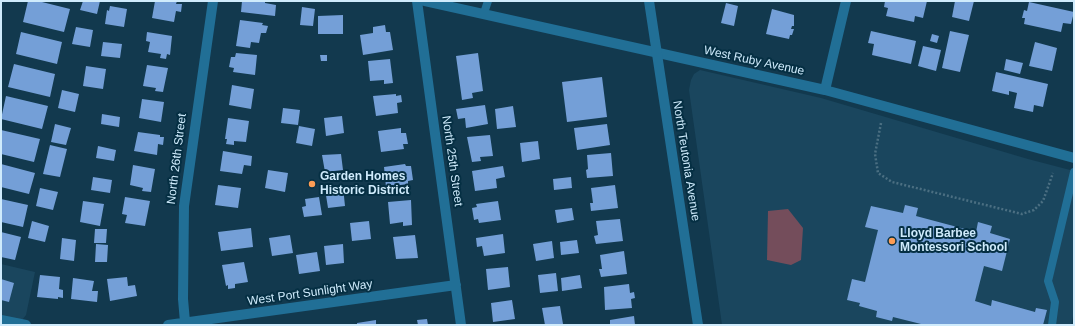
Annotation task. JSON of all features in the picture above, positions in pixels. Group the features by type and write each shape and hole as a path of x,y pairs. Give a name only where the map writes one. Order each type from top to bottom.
{"street":[{"name":"North 26th Street","path":"185,322 183,300 184,206 213,1"},
{"name":"North 25th Street","path":"418,1 461,325"},
{"name":"West Ruby Avenue","path":"425,1 825,90 1074,158"},
{"name":"North Teutonia Avenue","path":"649,1 698,325"},
{"path":"825,90 846,1"},
{"name":"West Port Sunlight Way","path":"168,325 185,322 250,320 456,285"},
{"path":"1,320 21,325"}],"lane":[{"path":"484,13 488,1"},
{"path":"1052,325 1055,302 1048,281 1074,172"}],"path":[{"path":"881,123 875,154 878,172 892,182 1022,214 1034,210 1044,201 1053,173"}],"shaded area":[{"name":"Lloyd Barbee Montessori School","path":"700,70 821,98 1028,159 1074,171 1074,312 1071,325 722,325 689,90 694,74"},
{"path":"788,209 803,228 801,260 791,265 767,260 768,211"},
{"path":"1,264 35,272 26,315 18,325 1,325"}],"building":[{"path":"28,1 38,1 70,9 64,32 23,22"},
{"path":"83,1 100,1 97,14 80,10"},
{"path":"155,1 177,1 176,4 182,4 181,12 176,11 174,22 152,18"},
{"path":"242,1 265,1 265,3 276,5 275,16 241,12"},
{"path":"885,1 927,1 923,18 915,16 914,22 886,16 888,8 884,7"},
{"path":"955,1 974,1 969,21 952,17"},
{"path":"1029,2 1074,12 1071,24 1063,23 1061,32 1024,24 1025,18 1022,18 1024,10 1027,11"},
{"path":"726,3 738,6 734,26 721,23"},
{"path":"110,6 127,9 124,27 105,24 107,10 109,11"},
{"path":"302,7 315,9 313,26 300,25"},
{"path":"772,9 794,15 794,26 792,26 791,29 794,29 789,39 766,34"},
{"path":"343,15 343,34 318,34 318,16"},
{"path":"240,20 263,23 262,25 268,26 266,33 261,33 259,43 251,42 250,48 236,46"},
{"path":"385,25 386,32 390,32 393,50 363,55 360,35 373,33 373,27"},
{"path":"76,27 93,30 90,47 72,44"},
{"path":"871,31 916,41 911,64 872,55 874,44 868,43"},
{"path":"950,31 969,35 960,72 942,68"},
{"path":"21,32 62,42 57,64 16,54"},
{"path":"147,32 172,36 170,55 167,54 166,59 160,58 161,54 148,52 150,42 146,41"},
{"path":"932,34 939,36 937,43 930,41"},
{"path":"103,42 122,44 120,58 101,56"},
{"path":"1035,42 1057,48 1052,71 1029,66"},
{"path":"923,46 941,50 936,71 918,66"},
{"path":"236,53 257,55 255,75 233,72 234,68 229,67 231,57 235,57"},
{"path":"478,53 483,91 472,93 473,98 462,100 456,56"},
{"path":"320,55 327,55 327,61 321,61"},
{"path":"390,59 393,83 384,84 384,80 370,81 368,61"},
{"path":"1006,59 1023,63 1020,74 1004,70"},
{"path":"14,64 55,74 50,97 8,87"},
{"path":"147,65 168,68 163,92 155,91 156,88 143,86"},
{"path":"86,66 106,69 103,89 83,86"},
{"path":"996,72 1048,84 1043,107 1034,105 1033,112 1014,108 1017,93 1009,91 1009,95 992,91"},
{"path":"602,77 607,117 567,122 562,82"},
{"path":"232,85 254,89 251,109 229,105"},
{"path":"62,90 79,94 75,112 58,108"},
{"path":"396,94 396,96 401,95 402,102 397,103 398,113 376,116 373,96"},
{"path":"6,96 48,106 42,129 1,119"},
{"path":"142,99 164,102 161,122 139,118"},
{"path":"485,105 488,124 466,128 465,118 458,119 456,109"},
{"path":"513,106 516,127 497,129 495,109"},
{"path":"283,108 300,110 298,125 281,123"},
{"path":"102,114 120,117 119,127 101,124"},
{"path":"342,116 344,133 326,136 324,118"},
{"path":"228,118 249,121 246,142 234,141 234,145 226,144 227,139 225,139"},
{"path":"55,124 71,128 66,145 51,142"},
{"path":"607,124 610,145 577,150 574,128"},
{"path":"299,126 315,129 312,146 296,143"},
{"path":"401,128 401,133 406,133 408,144 403,144 404,149 381,152 378,131"},
{"path":"1,130 40,139 34,162 1,154"},
{"path":"138,132 160,135 160,137 164,137 163,145 158,144 157,155 134,151"},
{"path":"490,135 493,156 480,157 481,161 472,162 467,137"},
{"path":"538,141 540,159 522,162 520,143"},
{"path":"50,145 67,149 60,177 43,174"},
{"path":"98,146 116,150 114,161 96,158"},
{"path":"223,151 252,156 251,166 244,165 242,174 220,171"},
{"path":"611,153 613,176 587,178 587,155"},
{"path":"341,154 343,170 325,172 322,155"},
{"path":"1,164 35,173 29,194 1,187"},
{"path":"405,164 406,166 411,166 413,180 408,181 408,184 386,187 384,167"},
{"path":"133,165 155,169 151,192 142,191 143,188 130,185"},
{"path":"503,166 505,177 496,179 497,188 475,191 472,171"},
{"path":"268,170 288,173 285,192 265,188"},
{"path":"93,177 112,180 110,193 91,190"},
{"path":"571,177 572,188 554,190 553,179"},
{"path":"218,185 241,188 238,208 215,205"},
{"path":"615,185 618,208 591,211 590,203 593,203 591,188"},
{"path":"343,187 345,206 328,208 325,189"},
{"path":"40,188 58,192 53,210 36,206"},
{"path":"125,197 150,201 145,226 125,223 127,215 122,214"},
{"path":"319,197 322,215 304,217 302,207 306,206 305,199"},
{"path":"1,199 28,205 23,227 1,222"},
{"path":"411,200 412,225 403,226 403,222 390,224 388,202"},
{"path":"83,201 104,204 100,226 80,222"},
{"path":"498,201 501,220 479,223 478,219 474,220 472,208 477,207 476,204"},
{"path":"905,205 918,208 916,216 976,232 978,222 992,226 990,233 1010,239 1002,271 984,266 975,301 991,306 992,300 1035,312 1036,308 1047,310 1043,325 925,325 893,317 892,321 876,317 877,311 859,306 860,303 847,300 852,279 865,282 878,230 865,227 871,206 903,213"},
{"path":"572,208 574,220 557,223 555,210"},
{"path":"620,219 623,241 596,244 594,236 598,235 596,221"},
{"path":"32,221 49,226 45,242 28,238"},
{"path":"369,221 371,239 352,241 350,223"},
{"path":"251,228 253,247 221,251 218,232"},
{"path":"95,229 107,229 106,243 94,243"},
{"path":"1,232 21,237 15,260 1,257"},
{"path":"503,234 505,253 484,256 482,246 477,247 476,238"},
{"path":"290,235 293,253 272,256 269,238"},
{"path":"415,235 418,258 396,259 393,237"},
{"path":"62,238 76,240 74,261 60,259"},
{"path":"577,240 579,253 561,255 560,242"},
{"path":"552,241 554,258 536,261 533,244"},
{"path":"96,244 108,245 107,262 95,262"},
{"path":"343,244 344,263 326,265 324,246"},
{"path":"624,251 627,274 601,277 599,269 602,269 600,255"},
{"path":"317,252 320,271 299,274 296,255"},
{"path":"244,262 248,282 235,284 235,288 228,289 228,285 226,286 222,265"},
{"path":"508,267 510,287 488,290 486,269"},
{"path":"556,273 558,291 540,293 538,275"},
{"path":"40,275 60,277 59,289 63,290 63,298 37,297"},
{"path":"580,275 582,288 562,291 561,278"},
{"path":"127,277 128,286 135,285 137,296 110,301 107,279"},
{"path":"73,278 94,281 92,291 98,291 97,302 71,299"},
{"path":"1,279 14,283 9,302 1,300"},
{"path":"629,284 630,293 634,292 635,298 631,299 632,308 605,310 604,287"},
{"path":"512,300 515,319 493,322 491,303"},
{"path":"560,306 563,324 545,325 542,308"},
{"path":"634,316 635,325 610,325 610,320"},
{"path":"427,319 428,325 418,325 417,320"},
{"path":"376,320 376,325 357,325 357,323"}],"place":[{"name":"Garden Homes Historic District","path":"312,184"},
{"name":"Lloyd Barbee Montessori School","path":"892,241"}]}
